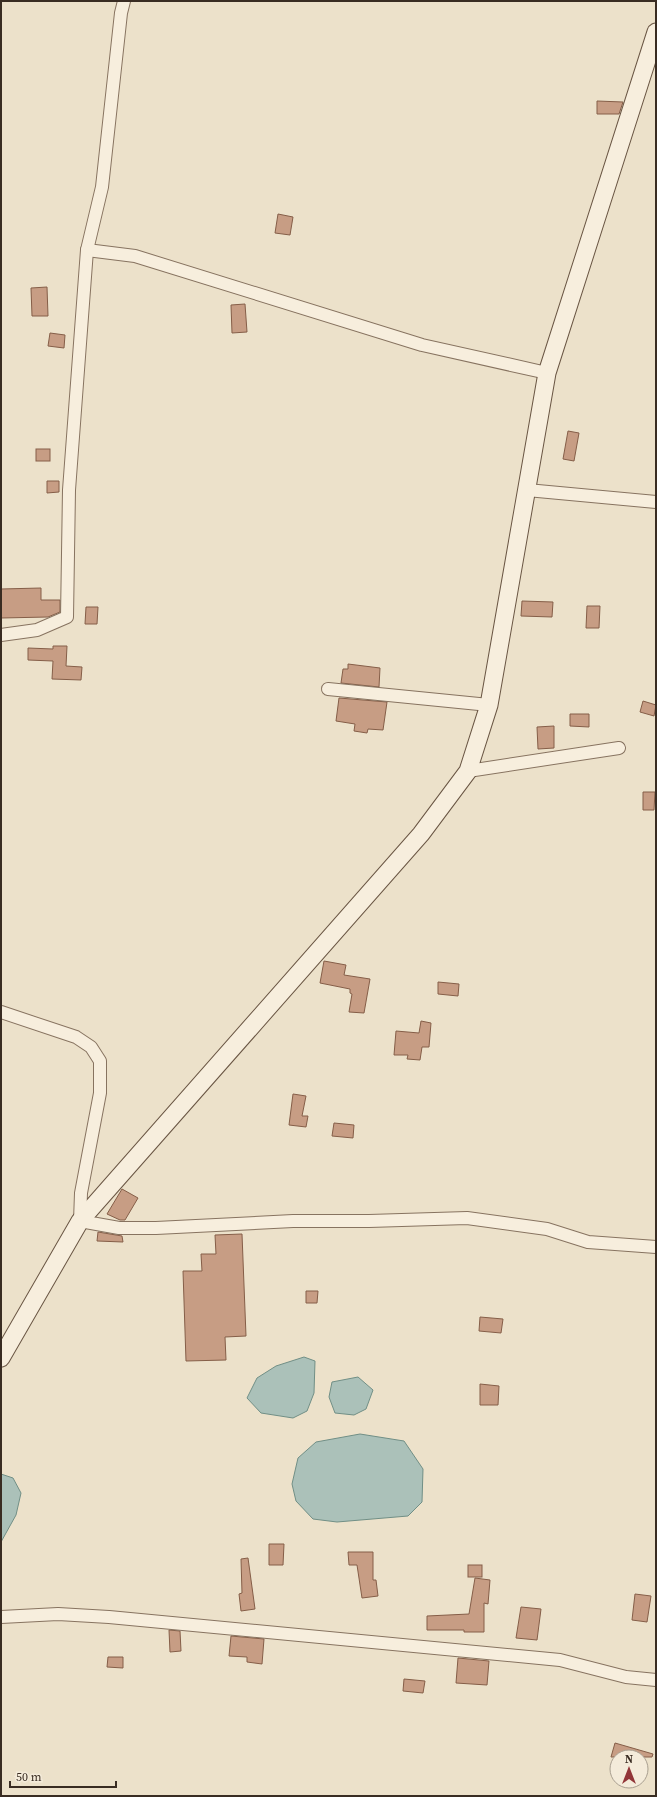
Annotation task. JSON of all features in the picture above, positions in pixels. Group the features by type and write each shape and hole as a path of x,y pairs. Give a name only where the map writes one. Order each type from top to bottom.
{"main road":[{"path":"1,1358 80,1221 421,834 468,771 489,705 547,374 656,32"}],"street":[{"path":"1,636 37,630 67,617 69,490 87,250 102,188 124,1"},
{"path":"87,250 134,256 422,345 547,374"},
{"path":"527,490 656,502"},
{"path":"328,690 489,705"},
{"path":"468,771 619,748"},
{"path":"1,1012 76,1037 91,1047 100,1062 100,1093 81,1193 80,1221 119,1228 156,1228 293,1221 369,1221 467,1218 547,1229 588,1242 656,1247"},
{"path":"1,1617 58,1614 109,1617 560,1660 626,1678 656,1680"}],"water":[{"path":"304,1357 315,1361 314,1393 307,1411 293,1418 261,1413 247,1398 257,1378 276,1366"},
{"path":"358,1377 373,1390 366,1409 354,1415 335,1413 329,1397 332,1382"},
{"path":"360,1434 404,1441 423,1469 422,1502 408,1516 337,1522 313,1519 296,1501 292,1484 298,1458 316,1442"},
{"path":"1,1474 13,1478 21,1493 16,1515 1,1542"}],"building":[{"path":"597,101 623,102 619,114 597,114"},
{"path":"278,214 293,217 290,235 275,233"},
{"path":"47,287 48,316 32,316 31,288"},
{"path":"245,304 247,332 232,333 231,305"},
{"path":"50,333 65,335 64,348 48,346"},
{"path":"568,431 579,433 574,461 563,459"},
{"path":"36,449 50,449 50,461 36,461"},
{"path":"47,481 59,481 59,492 47,493"},
{"path":"41,588 41,600 60,600 60,612 48,617 1,618 1,589"},
{"path":"522,601 553,602 552,617 521,616"},
{"path":"587,606 600,606 599,628 586,628"},
{"path":"86,607 98,607 97,624 85,624"},
{"path":"53,646 67,646 66,666 82,667 81,680 52,679 53,661 28,660 28,648 53,649"},
{"path":"348,664 380,668 379,687 341,683 343,669 348,669"},
{"path":"339,698 387,702 383,730 368,729 367,733 354,731 355,724 336,721"},
{"path":"643,701 656,705 654,716 640,712"},
{"path":"570,714 589,714 589,727 570,726"},
{"path":"554,726 554,748 538,749 537,727"},
{"path":"643,792 655,792 654,810 643,810"},
{"path":"324,961 346,965 344,975 370,979 364,1013 349,1012 352,994 350,993 350,989 320,983"},
{"path":"438,982 459,984 458,996 438,994"},
{"path":"421,1021 431,1023 429,1047 422,1047 420,1060 407,1059 408,1055 394,1055 396,1031 419,1033"},
{"path":"293,1094 306,1096 302,1116 308,1116 306,1127 289,1125"},
{"path":"334,1123 354,1125 353,1138 332,1136"},
{"path":"122,1189 138,1198 125,1220 120,1220 107,1214"},
{"path":"98,1232 122,1236 123,1242 97,1241"},
{"path":"242,1234 246,1336 225,1337 226,1360 186,1361 183,1271 202,1271 201,1254 216,1254 215,1235"},
{"path":"306,1291 318,1291 317,1303 306,1303"},
{"path":"480,1317 503,1319 501,1333 479,1331"},
{"path":"480,1384 499,1386 498,1405 480,1405"},
{"path":"269,1544 284,1544 283,1565 269,1565"},
{"path":"348,1552 373,1552 373,1580 376,1580 378,1596 362,1598 357,1565 349,1565"},
{"path":"248,1558 255,1609 241,1611 239,1594 242,1593 241,1559"},
{"path":"468,1565 482,1565 482,1577 468,1577"},
{"path":"475,1578 490,1580 488,1604 484,1603 484,1632 464,1632 464,1630 427,1630 427,1616 469,1614"},
{"path":"635,1594 651,1596 647,1622 632,1620"},
{"path":"521,1607 541,1609 537,1640 516,1638"},
{"path":"169,1630 180,1631 181,1651 170,1652"},
{"path":"231,1636 264,1639 262,1664 247,1662 247,1657 229,1656"},
{"path":"108,1657 123,1657 123,1668 107,1667"},
{"path":"458,1658 489,1661 487,1685 456,1683"},
{"path":"404,1679 425,1681 423,1693 403,1691"},
{"path":"615,1743 636,1749 613,1749"},
{"path":"649,1753 653,1754 652,1757 649,1757"}]}
